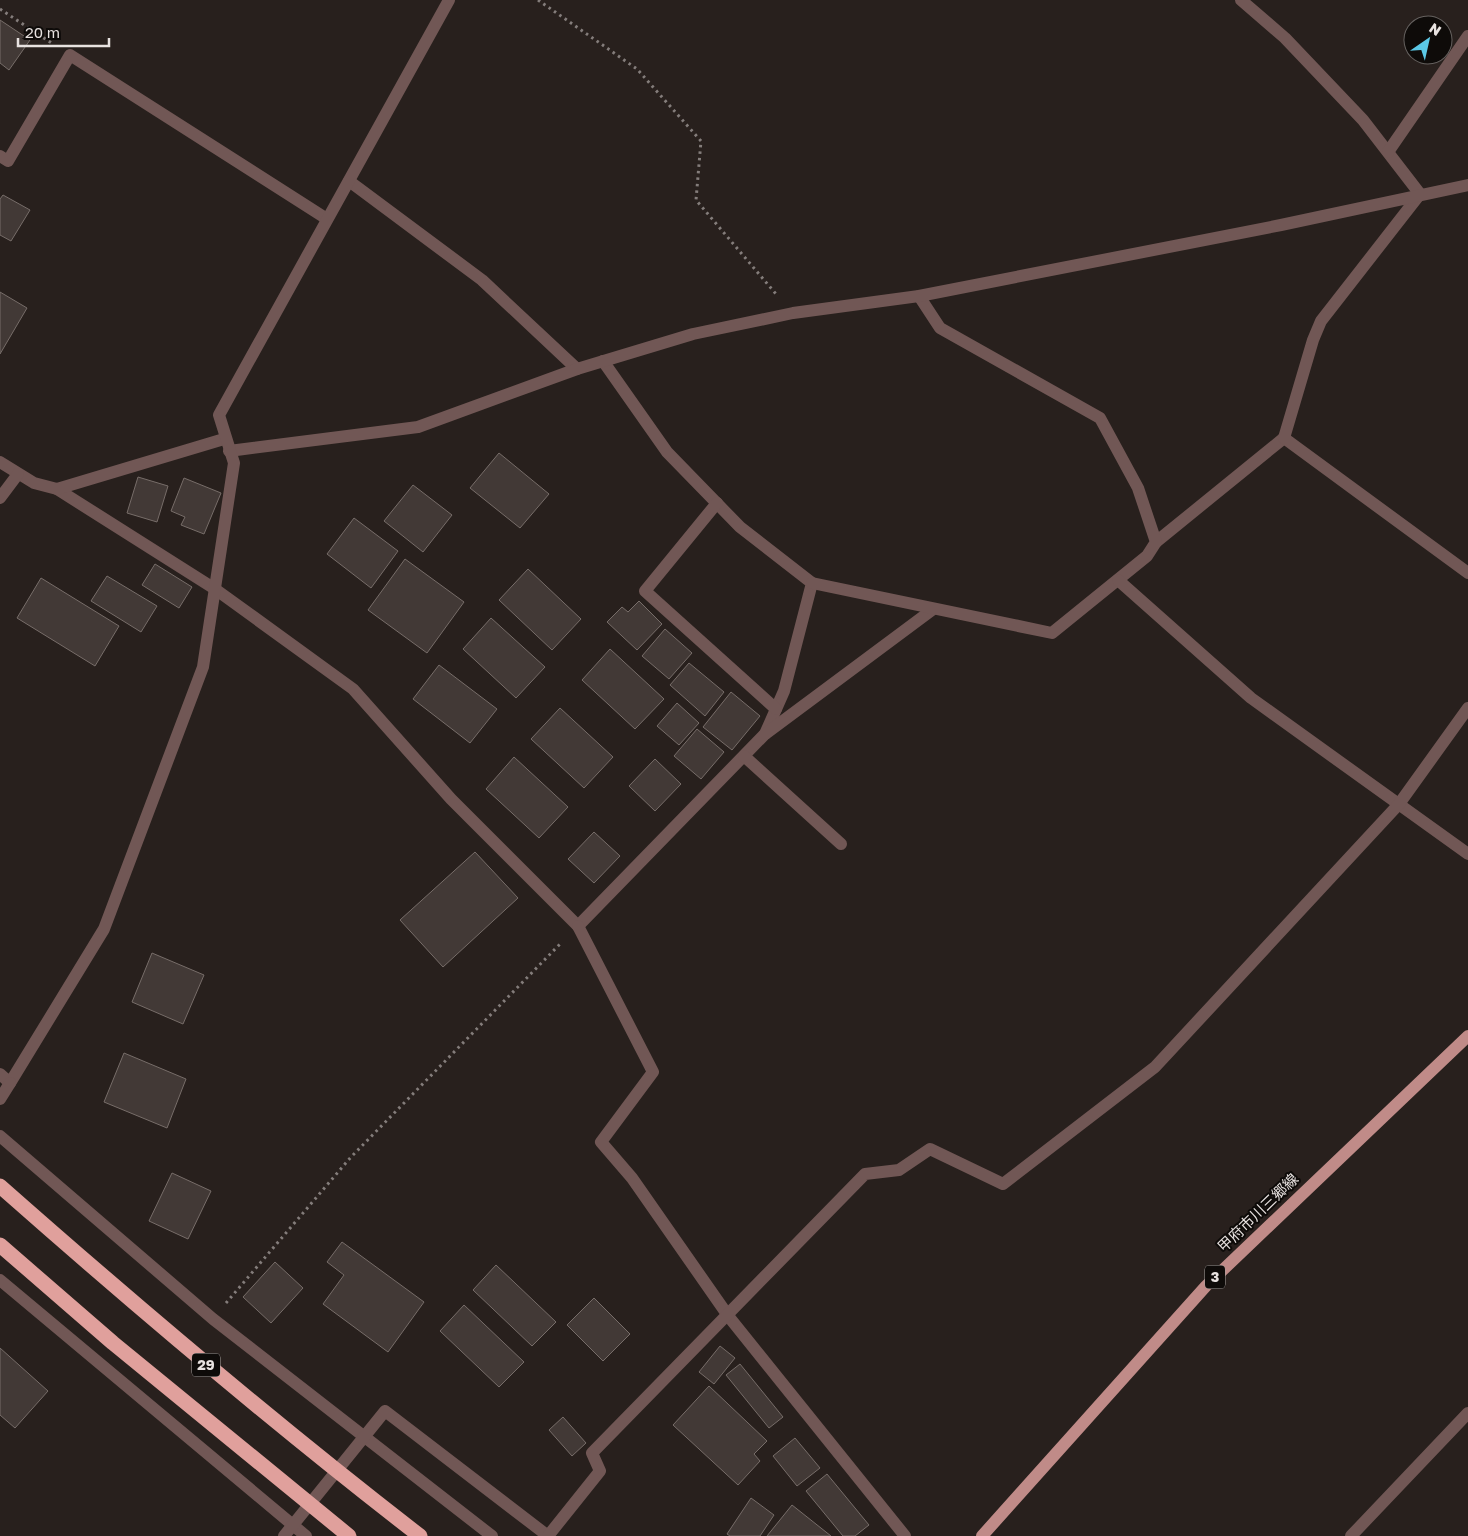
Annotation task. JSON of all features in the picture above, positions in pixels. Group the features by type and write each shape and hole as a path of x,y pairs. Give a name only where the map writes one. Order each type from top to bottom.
{"highway":[{"name":"29","path":"0,1186 148,1316 302,1445 420,1536"},
{"path":"0,1245 128,1356 349,1536"}],"main road":[{"name":"甲府市川三郷線","path":"982,1536 1206,1286 1468,1036"}],"street":[{"path":"0,1099 104,930 204,667 234,464 219,415 449,0"},
{"path":"1241,0 1285,38 1363,120 1420,194"},
{"path":"1388,152 1468,36"},
{"path":"0,156 8,161 70,55 328,219"},
{"path":"349,181 482,280 577,369"},
{"path":"57,489 227,445 418,427 577,369 693,334 793,313 919,296 1281,225 1468,185"},
{"path":"603,361 667,452 740,527 812,583 932,610 1052,633 1147,556 1156,542 1284,438 1313,340 1321,321 1420,194"},
{"path":"919,296 940,328 1100,418 1138,488 1156,542"},
{"path":"1284,438 1468,573"},
{"path":"0,462 34,483 57,489 215,589 353,689 451,799 578,926 653,1072 600,1142 632,1178 728,1316 905,1536"},
{"path":"0,498 18,474"},
{"path":"717,503 645,590 776,709"},
{"path":"1118,580 1251,698 1468,854"},
{"path":"764,736 784,690 812,583"},
{"path":"578,926 764,736 932,610"},
{"path":"284,1536 385,1411 548,1536 600,1471 592,1453 865,1174 899,1170 930,1149 1003,1184 1155,1067 1399,804 1468,708"},
{"path":"744,756 841,844"},
{"path":"0,1074 10,1083"},
{"path":"0,1136 213,1319 492,1536"},
{"path":"0,1280 306,1536"},
{"path":"1351,1536 1468,1412"}],"path":[{"path":"538,0 637,69 701,141 696,200 793,313"},
{"path":"0,9 70,55"},
{"path":"213,1319 351,1157 578,926"}],"building":[{"path":"0,20 30,40 9,70 0,63"},
{"path":"3,195 30,210 11,241 0,235 0,199"},
{"path":"0,292 27,308 0,354"},
{"path":"499,453 549,494 520,528 470,488"},
{"path":"138,477 168,486 157,522 127,513"},
{"path":"184,478 221,493 204,534 181,525 185,517 171,511"},
{"path":"413,485 452,515 423,552 384,521"},
{"path":"354,518 398,551 371,588 327,554"},
{"path":"405,559 464,602 427,653 368,610"},
{"path":"155,564 192,587 179,608 142,585"},
{"path":"528,569 581,619 552,650 499,600"},
{"path":"107,576 157,606 141,632 91,601"},
{"path":"41,578 119,626 95,666 17,618"},
{"path":"639,601 662,624 637,650 607,622 622,607 628,612"},
{"path":"491,618 545,667 516,698 463,649"},
{"path":"665,629 692,653 669,679 642,656"},
{"path":"610,649 664,699 635,729 582,680"},
{"path":"689,663 724,692 705,716 670,685"},
{"path":"439,665 497,709 470,743 413,699"},
{"path":"731,692 760,716 732,750 703,727"},
{"path":"677,703 699,723 679,745 657,726"},
{"path":"560,708 613,757 584,788 531,739"},
{"path":"697,729 724,752 701,779 674,756"},
{"path":"514,757 568,807 539,838 486,789"},
{"path":"655,759 681,784 655,811 629,786"},
{"path":"594,832 620,856 594,883 568,859"},
{"path":"475,852 518,898 443,967 400,920"},
{"path":"152,953 204,975 183,1024 132,1002"},
{"path":"124,1053 186,1079 167,1128 104,1102"},
{"path":"172,1173 211,1191 188,1239 149,1221"},
{"path":"342,1242 424,1302 388,1352 323,1304 344,1275 327,1262"},
{"path":"275,1262 303,1288 271,1323 243,1297"},
{"path":"496,1265 556,1322 532,1346 473,1290"},
{"path":"594,1298 630,1334 603,1361 567,1325"},
{"path":"464,1305 524,1362 499,1387 440,1331"},
{"path":"720,1346 735,1358 714,1384 699,1372"},
{"path":"0,1348 48,1391 15,1428 0,1415"},
{"path":"740,1364 783,1417 769,1428 726,1375"},
{"path":"709,1386 767,1441 754,1454 760,1461 738,1485 673,1425"},
{"path":"563,1417 586,1443 572,1456 549,1430"},
{"path":"795,1438 820,1468 797,1486 773,1456"},
{"path":"827,1474 869,1525 855,1536 843,1536 806,1491"},
{"path":"751,1498 774,1515 760,1536 730,1536 727,1534"},
{"path":"792,1505 831,1536 767,1536"}]}
